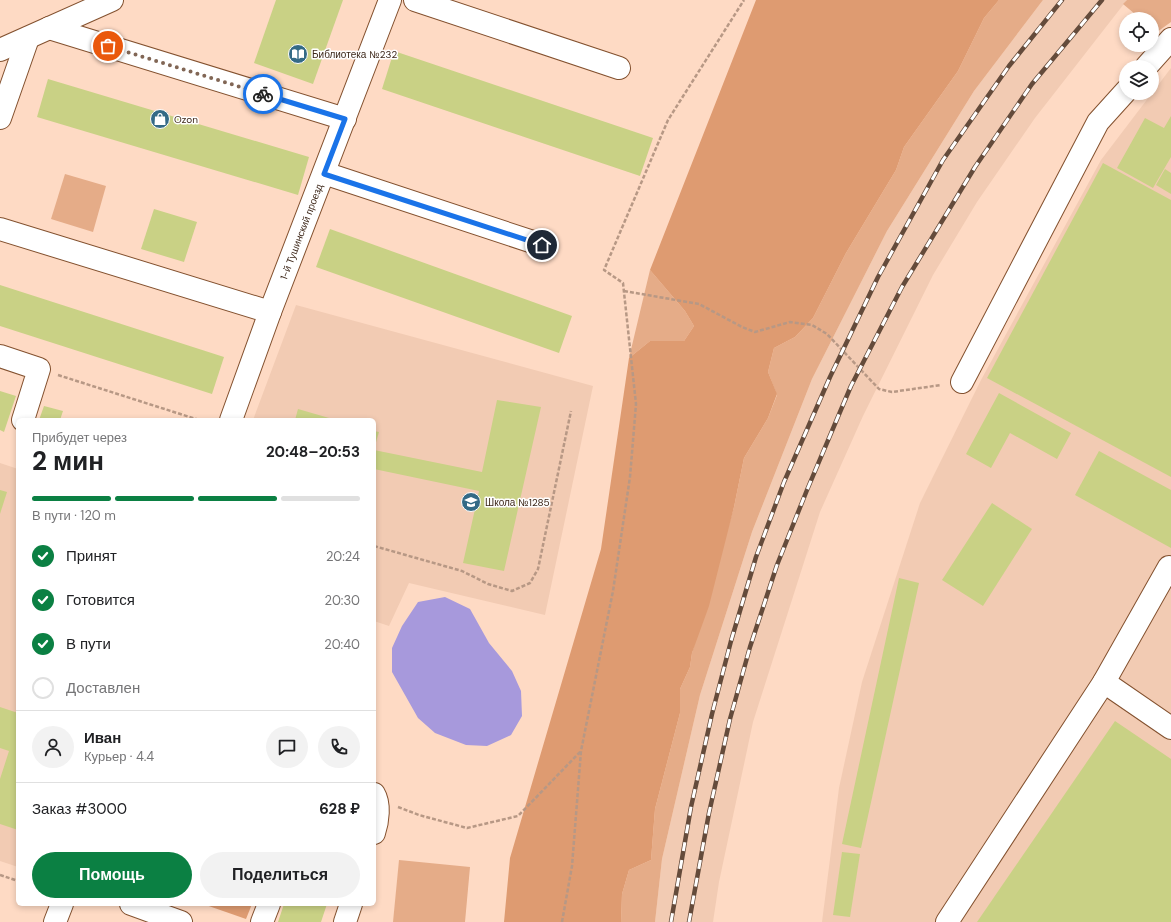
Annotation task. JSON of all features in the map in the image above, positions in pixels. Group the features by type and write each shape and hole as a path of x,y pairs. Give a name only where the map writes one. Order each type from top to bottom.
{"street":[{"path":"0,50 49,28 84,6 112,0"},
{"name":"1-й Тушинский проезд","path":"232,418 270,312 390,0"},
{"path":"415,0 619,68"},
{"path":"49,28 345,119"},
{"path":"0,118 28,38"},
{"path":"1152,60 1171,39"},
{"path":"962,382 1098,122 1119,98"},
{"path":"324,174 542,245"},
{"path":"0,229 270,312"},
{"path":"0,356 39,369 24,418"},
{"path":"947,922 1104,682 1169,567 1171,568"},
{"path":"1104,682 1171,728"},
{"path":"376,796 376,827"},
{"path":"55,922 61,906"},
{"path":"137,906 181,922"},
{"path":"262,922 268,906"},
{"path":"345,922 350,906"}],"path":[{"path":"562,922 572,866 581,751 613,591 631,470 636,404 623,283 604,270 668,120 744,0"},
{"path":"624,291 699,304 742,327 755,332 790,322 812,325 827,334 879,389 892,392 962,382"},
{"path":"39,369 193,418"},
{"path":"376,547 462,571 488,584 512,591 530,583 538,569 571,411"},
{"path":"376,796 418,815 467,828 518,816 581,751"},
{"path":"0,875 16,880"}],"shaded area":[{"path":"756,0 999,0 984,18 958,71 904,147 896,170 846,253 813,318 795,337 774,348 768,372 777,394 768,418 744,458 734,507 709,606 692,653 690,667 680,689 680,713 655,809 651,860 629,870 622,894 621,922 504,922 510,858 601,549 629,358 650,341 684,341 694,326 685,311 650,270"},
{"path":"999,0 1043,0 974,91 887,231 812,379 752,532 700,695 662,859 655,922 621,922 622,894 629,870 651,860 655,809 680,713 680,689 690,667 692,653 734,507 744,458 768,418 777,395 768,372 774,348 795,337 813,318 846,253 896,170 904,147 958,71 984,18"},
{"path":"1043,0 1127,0 1035,118 977,202 933,275 863,416 820,512 753,722 719,882 713,922 655,922 662,859 700,695 752,532 812,379 887,231 974,91"},
{"path":"1127,0 1171,0 1171,22 1159,31 1159,12 1133,12 1123,4"},
{"path":"1171,68 1171,922 822,922 839,788 862,682 920,503 981,380 1101,160 1147,100 1159,100 1159,84"},
{"path":"65,174 106,186 93,232 51,219"},
{"path":"650,270 685,311 694,326 684,341 650,341 629,358"},
{"name":"Школа №1285","path":"296,305 593,386 545,615 409,583 389,626 376,622 376,418 254,418"},
{"path":"0,463 16,468 16,866 0,861"},
{"path":"445,597 470,609 489,643 512,671 521,691 522,716 511,735 487,746 466,745 435,733 418,718 392,672 392,648 402,626 418,602"},
{"path":"399,860 470,867 465,922 393,922"},
{"path":"209,906 251,906 246,919"}],"building":[{"path":"276,0 343,0 313,84 254,63"},
{"path":"394,51 653,138 640,176 382,89"},
{"path":"48,79 309,157 298,195 37,117"},
{"path":"1171,116 1171,157 1153,188 1117,168 1145,118 1164,128"},
{"path":"1103,163 1171,200 1171,477 987,378"},
{"path":"1165,169 1171,173 1171,194 1156,185"},
{"path":"154,209 197,222 184,262 141,249"},
{"path":"330,229 572,316 559,353 316,267"},
{"path":"0,285 224,357 212,394 0,326"},
{"path":"0,391 16,396 4,432 0,430"},
{"path":"999,393 1071,433 1057,459 1010,433 991,468 966,454"},
{"path":"497,400 541,407 504,571 463,563 479,491 376,469 376,450 482,472"},
{"path":"44,406 63,411 61,418 40,418"},
{"path":"298,409 329,418 296,418"},
{"path":"376,431 379,432 376,442"},
{"path":"1099,451 1171,490 1171,548 1075,495"},
{"path":"0,490 7,492 0,514"},
{"path":"992,503 1032,529 983,606 942,580"},
{"path":"899,578 919,583 861,848 842,844"},
{"path":"0,707 16,712 16,829 0,824 0,779 9,751 0,748"},
{"path":"1115,721 1171,759 1171,922 977,922"},
{"path":"842,852 860,854 850,917 833,915"},
{"path":"283,906 326,906 321,922 278,922"}],"railway":[{"path":"671,922 691,807 712,714 731,641 756,557 784,482 830,377 878,277 943,160 1009,66 1062,0"},
{"path":"689,922 709,813 730,719 750,647 777,565 851,386 902,287 975,167 1032,84 1102,0"}],"way so far":[{"path":"108,46 263,94"}],"place":[{"name":"Библиотека №232","path":"298,54"},
{"name":"Ozon","path":"160,119"},
{"name":"Школа №1285","path":"471,502"}],"route":[{"path":"263,94 345,119 324,174 542,245"}]}
